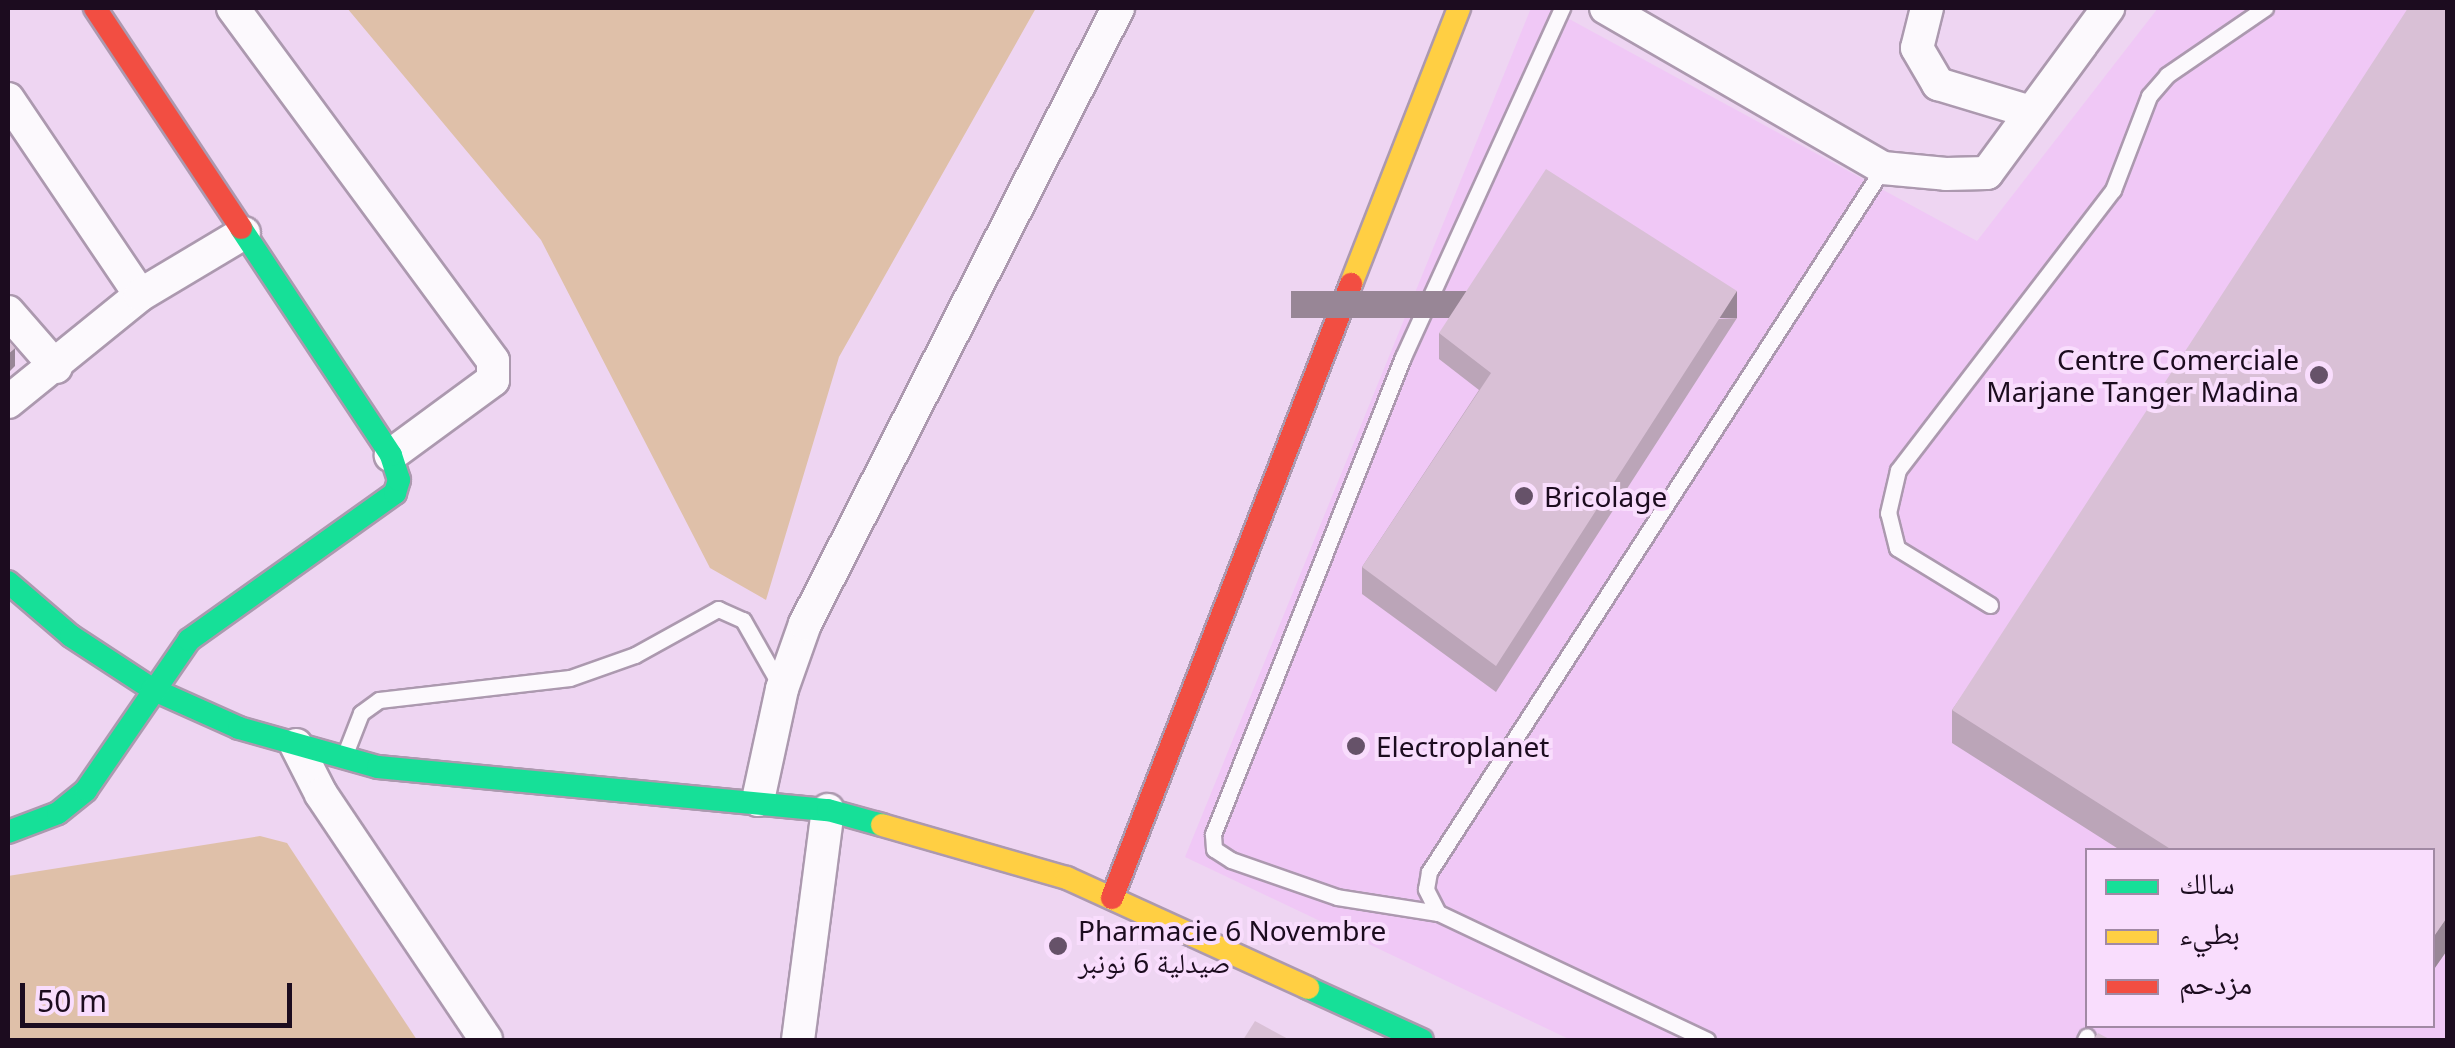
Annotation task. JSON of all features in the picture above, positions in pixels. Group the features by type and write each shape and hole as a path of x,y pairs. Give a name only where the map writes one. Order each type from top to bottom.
{"street":[{"path":"8,832 58,812 86,790 152,689 190,640 395,493 400,475 391,455 95,8"},
{"path":"232,8 494,361 493,380 391,455"},
{"path":"758,800 782,689 805,624 1118,8"},
{"path":"1112,898 1460,8"},
{"path":"1606,8 1884,168 1987,173 2108,8"},
{"path":"1927,8 1917,48 1938,84 2031,112"},
{"path":"8,98 140,295"},
{"path":"8,402 56,367 140,295 244,233"},
{"path":"8,312 56,367"},
{"path":"8,582 71,636 152,689 296,745 343,760 828,810 1068,878 1422,1040"},
{"path":"296,745 321,794 486,1040"},
{"path":"798,1040 828,810"}],"lane":[{"path":"1562,8 1402,358 1213,834 1214,849 1230,860 1337,897 1438,913 1708,1040"},
{"path":"1990,605 1897,548 1888,513 1898,470 2112,190 2148,96 2167,74 2265,8"},
{"path":"1438,913 1426,889 1429,872 1884,168"},
{"path":"343,760 355,723 379,700 570,678 635,656 718,610 743,620 782,689"}],"shaded area":[{"path":"347,8 1036,8 839,357 766,600 710,568 541,240"},
{"path":"1531,8 1549,8 1977,241 2158,8 2447,8 2447,1040 1571,1040 1185,857"},
{"path":"260,836 287,843 417,1040 8,1040 8,876"}],"building":[{"name":"Centre Comerciale Marjane Tanger Madina","path":"2408,8 2448,8 2448,916 2435,935 2435,848 2169,848 1952,710"},
{"name":"Bricolage","path":"1546,169 1737,291 1496,666 1362,567 1491,373 1439,333"},
{"path":"1255,1021 1290,1040 1243,1040"},
{"path":"2098,1033 2111,1040 2093,1040"}],"traffic: fast":[{"path":"8,832 58,813 86,790 189,640 395,493 399,480 391,455 241,228"},
{"path":"8,582 71,636 152,689 239,728 378,767 828,810 882,825"},
{"path":"1308,988 1422,1040"}],"traffic: slow":[{"path":"1351,284 1459,8"},
{"path":"882,825 1067,878 1308,988"}],"traffic: jam":[{"path":"95,8 241,228"},
{"path":"1112,898 1351,284"}],"place":[{"name":"Centre Comerciale Marjane Tanger Madina","path":"2319,375"},
{"name":"Bricolage","path":"1524,496"},
{"name":"Electroplanet","path":"1356,746"},
{"name":"Pharmacie 6 Novembre صيدلية 6 نونبر","path":"1058,946"}]}
